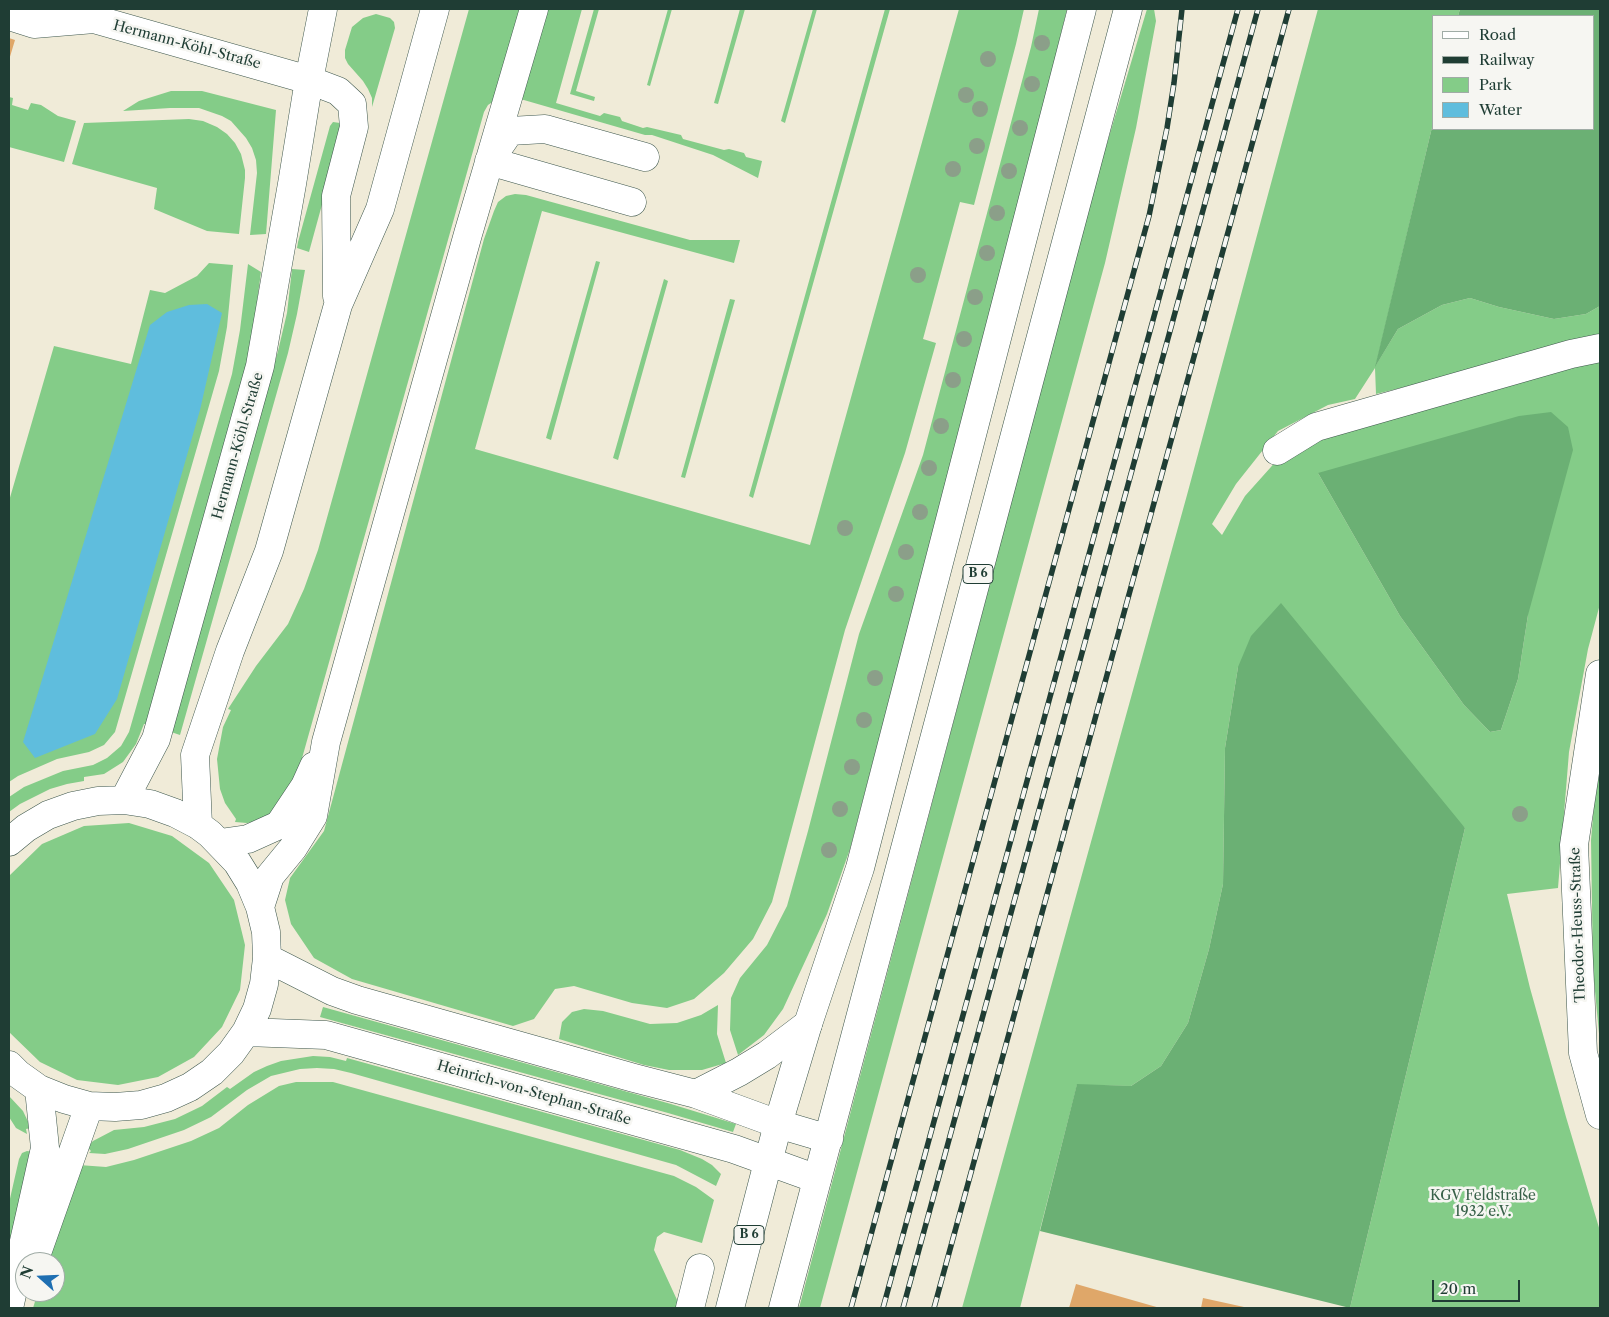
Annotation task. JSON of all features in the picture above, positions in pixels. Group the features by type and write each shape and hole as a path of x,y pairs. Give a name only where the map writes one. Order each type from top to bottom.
{"street":[{"name":"Hermann-Köhl-Straße","path":"124,800 156,739 260,366 323,9"},
{"name":"Hermann-Köhl-Straße","path":"198,825 195,755 230,651 269,550 338,305 380,209 435,9"},
{"path":"260,907 270,876 293,848 313,816 326,742 489,162 534,9"},
{"name":"B 6","path":"730,1308 778,1124 808,1024 860,868 1082,9"},
{"name":"B 6","path":"783,1308 1128,9"},
{"name":"Hermann-Köhl-Straße","path":"9,16 34,24 94,19 309,80 338,91 352,104 354,127 336,196 338,305"},
{"path":"489,162 510,131 545,129 646,157"},
{"path":"489,162 632,202"},
{"path":"1277,452 1316,427 1571,354 1600,348"},
{"name":"Theodor-Heuss-Straße","path":"1600,674 1574,844 1582,1053 1600,1115"},
{"path":"220,843 248,839 279,825 305,786 326,742"},
{"path":"9,842 26,828 48,815 73,806 98,801 124,800 150,804 175,812 198,825 220,843 237,862 250,883 260,907 266,932 267,958 264,984 257,1009 246,1032 231,1053 212,1072 190,1087 174,1094 142,1105 89,1106 64,1099 40,1089 18,1074 9,1065"},
{"path":"267,958 332,991 357,1000 696,1094 778,1124 829,1139"},
{"path":"696,1094 739,1072 808,1024"},
{"name":"Heinrich-von-Stephan-Straße","path":"246,1032 326,1035 734,1149 768,1163 817,1179"},
{"path":"9,1308 45,1148 40,1089"},
{"path":"38,1252 89,1106"},
{"path":"690,1308 700,1268"}],"green space":[{"path":"469,9 582,9 556,103 600,116 604,113 620,117 622,121 643,128 647,127 681,135 683,139 724,150 729,149 744,153 746,157 762,161 758,178 713,155 652,135 645,135 510,96 500,97 488,105 484,112 297,776 278,810 260,821 235,822 236,819 225,803 220,789 217,759 223,727 231,710 228,709 256,666 288,624 304,589 318,550"},
{"path":"594,9 599,9 576,91 595,97 594,101 570,94"},
{"path":"668,9 672,9 650,86 647,85"},
{"path":"740,9 745,9 718,104 714,103"},
{"path":"813,9 817,9 785,123 781,121"},
{"path":"885,9 890,9 753,498 749,496"},
{"path":"959,9 1024,9 974,205 960,202 923,339 936,343 905,453 845,630 772,902 753,939 724,973 694,999 667,1008 632,1003 574,986 555,989 534,1019 513,1026 352,979 314,958 291,924 285,900 290,878 324,831 484,239 498,202 506,196 515,194 526,195 690,240 740,240 734,263 542,211 475,449 810,545"},
{"path":"1039,9 1067,9 1013,229 850,849 827,914 783,1009 764,1035 738,1055 730,1030 731,998 740,978 767,945 787,906 859,634 923,455 1031,47"},
{"path":"1147,9 1154,9 1156,21 1136,128 1105,263 820,1308 799,1308 1097,177"},
{"name":"KGV Feldstraße 1932 e.V.","path":"1318,9 1460,9 1458,15 1432,15 1432,127 1376,365 1398,329 1442,305 1470,298 1499,307 1554,319 1586,314 1600,306 1600,339 1376,394 1375,368 1355,399 1328,405 1278,431 1236,484 1212,524 1222,535 1245,496 1279,458 1291,459 1306,441 1600,357 1600,604 1588,649 1569,752 1558,888 1507,894 1530,988 1600,1231 1600,1308 1350,1308 1465,828 1238,667 1225,748 1223,884 1209,949 1188,1023 1161,1066 1131,1086 1077,1085 1020,1308 962,1308 1187,495","holes":["1318,473 1528,615 1518,679 1501,730 1490,732 1464,705 1400,616"]},
{"path":"1460,9 1600,9 1600,306 1586,314 1554,319 1499,307 1470,298 1442,305 1398,329 1375,367 1432,127 1432,130 1594,130 1594,15 1458,15"},
{"path":"376,14 390,18 394,22 395,28 372,107 372,98 368,89 348,64 345,58 345,50 352,27 363,18"},
{"path":"171,91 202,91 276,110 266,234 250,235 257,173 256,160 246,138 231,121 199,108 123,111 139,101"},
{"path":"9,97 13,98 12,105 28,110 31,103 41,105 58,116 76,121 64,162 9,147"},
{"path":"189,119 203,121 217,127 235,143 241,154 245,178 239,234 207,231 154,209 157,188 72,164 84,123"},
{"path":"333,122 340,123 343,128 309,252 297,248 298,242 330,126"},
{"path":"596,261 600,262 551,440 546,438"},
{"path":"209,263 233,265 227,327 219,371 115,732 104,745 89,752 57,759 18,776 9,782 9,501 54,346 131,364 150,290 165,293 197,276"},
{"path":"248,264 261,272 253,332 244,377 147,724 144,724 136,744 123,762 104,774 84,777 84,781 50,789 20,804 9,812 9,797 24,787 63,771 93,765 107,758 121,746 129,732 232,374 240,330"},
{"path":"292,269 305,270 288,353 180,735 171,732 278,351 287,313"},
{"path":"664,279 668,281 618,460 613,458"},
{"path":"730,299 735,300 685,478 681,477"},
{"path":"1551,412 1568,427 1573,450 1528,615 1518,679 1501,730 1490,732 1464,705 1400,616 1318,473 1519,416"},
{"path":"1281,603 1465,828 1350,1308 1040,1231 1077,1084 1131,1086 1161,1066 1188,1023 1209,949 1223,884 1225,748 1238,667 1251,636"},
{"path":"1600,735 1600,1044 1593,970 1591,840"},
{"path":"129,823 172,836 209,863 234,900 245,945 240,990 222,1027 194,1057 158,1077 118,1085 77,1080 40,1062 9,1032 9,876 42,844 84,826"},
{"path":"718,1005 717,1034 726,1063 702,1070 669,1070 644,1065 559,1039 562,1022 572,1012 584,1009 603,1011 650,1024 677,1023 701,1015"},
{"path":"323,1007 671,1104 736,1124 733,1132 320,1017"},
{"path":"313,1056 330,1057 346,1061 347,1058 680,1150 702,1159 721,1174 716,1186 676,1165 351,1073 317,1068 300,1069 271,1076 247,1090 211,1117 184,1130 128,1149 105,1154 89,1153 91,1151 87,1147 93,1141 114,1130 144,1127 175,1119 202,1106 227,1087 230,1089 254,1072 267,1066 281,1061"},
{"path":"296,1082 333,1082 674,1176 696,1187 714,1200 702,1243 664,1232 657,1237 654,1250 678,1302 676,1308 33,1308 35,1302 65,1302 65,1252 49,1252 79,1165 106,1167 191,1141 219,1128 248,1105 279,1086"},
{"path":"9,1096 23,1111 31,1128 26,1129 27,1134 16,1128 9,1117"},
{"path":"27,1151 33,1152 9,1264 9,1203 19,1159 22,1153"}],"water":[{"path":"207,304 222,313 200,410 117,699 95,734 35,758 23,742 150,325 167,312 189,305"}],"building":[{"path":"9,38 15,40 9,60"},
{"path":"1076,1284 1160,1308 1069,1308"},
{"path":"1203,1298 1244,1307 1244,1308 1201,1308"}],"railway":[{"path":"851,1308 1149,216 1167,128 1182,9"},
{"path":"883,1308 1238,9"},
{"path":"903,1308 1258,9"},
{"path":"934,1308 1289,9"}]}
